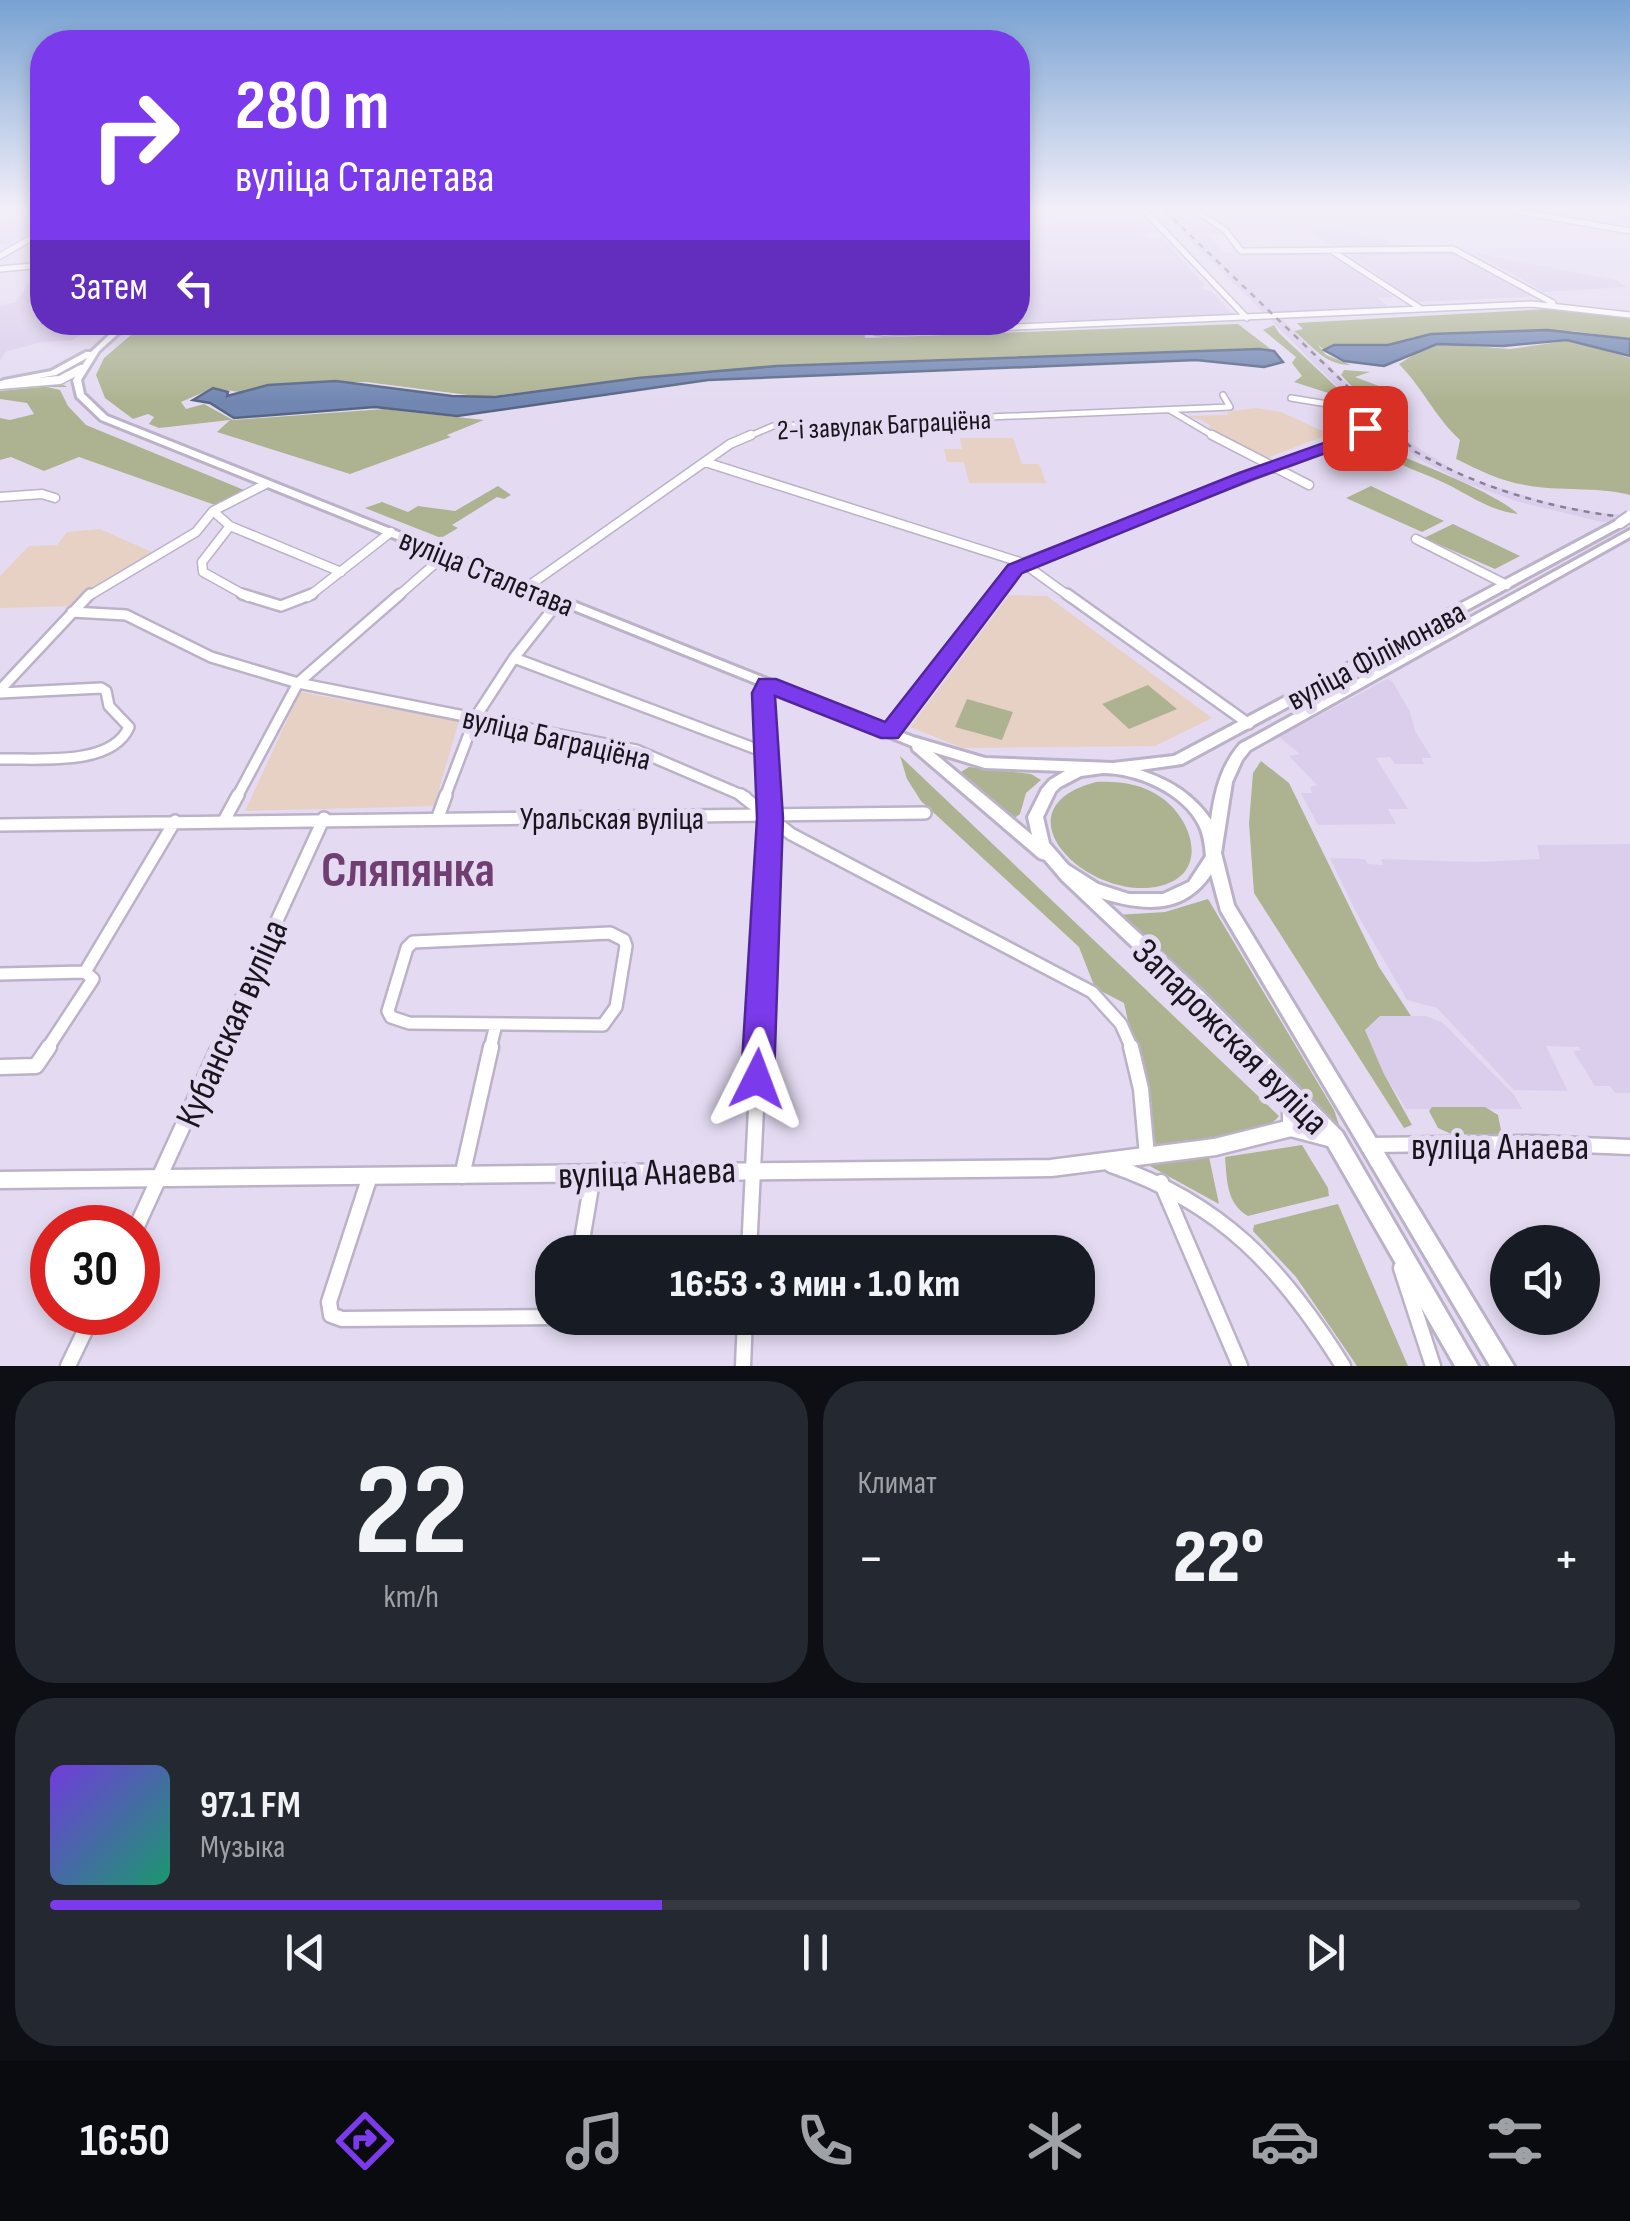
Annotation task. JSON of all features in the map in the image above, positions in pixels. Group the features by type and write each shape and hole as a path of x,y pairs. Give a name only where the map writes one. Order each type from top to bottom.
{"main road":[{"path":"74,382 81,368 113,335"},
{"path":"1,384 53,374 96,350"},
{"path":"1,384 74,382"},
{"path":"1,384 74,382"},
{"name":"вуліца Сталетава","path":"74,382 87,405 104,418 908,740"},
{"name":"вуліца Філімонава","path":"1108,768 1170,764 1532,573 1625,519"},
{"name":"вуліца Філімонава","path":"1215,854 1226,781 1232,762 1245,746 1630,533"},
{"path":"1532,573 1549,581"},
{"path":"908,740 985,763 1108,768 1150,777 1182,795 1206,821 1215,854 1202,881 1190,890 1159,900 1102,894 1067,876 946,767 908,740"},
{"path":"1054,862 1037,829 1042,798 1066,776 1108,768"},
{"name":"Запарожская вуліца","path":"1215,854 1228,906 1503,1366"},
{"name":"Запарожская вуліца","path":"1067,876 1291,1090 1334,1140 1467,1366"}],"street":[{"path":"1205,274 1247,318"},
{"path":"1368,274 1422,309"},
{"path":"1499,274 1555,304"},
{"path":"1030,328 1555,304 1630,315"},
{"name":"2-і завулак Баграціёна","path":"527,588 730,444 773,426 1230,407 1224,395"},
{"path":"889,732 1015,569 1024,563 1361,435 1365,428 1346,406 1290,398"},
{"path":"1170,410 1309,485"},
{"path":"706,462 1024,563 1249,724"},
{"path":"0,691 72,612 107,582 196,532 213,511 266,484"},
{"path":"0,497 42,494 55,498"},
{"path":"213,511 230,526 341,572"},
{"path":"230,526 200,567 211,577 266,604 284,606 298,602 391,532"},
{"path":"1416,539 1508,584"},
{"path":"225,819 298,683 446,554"},
{"path":"438,818 475,718 514,658 559,601"},
{"name":"вуліца Баграціёна","path":"72,612 126,616 211,657 298,683 636,750 751,799 791,834 1092,992 1114,1008"},
{"path":"514,658 767,753"},
{"path":"750,1235 770,818 763,693 768,685"},
{"path":"0,691 101,688 106,691 109,706 130,726 123,741 97,753 0,759"},
{"name":"Уральская вуліца","path":"0,825 225,819 925,814"},
{"name":"Кубанская вуліца","path":"147,1205 324,818"},
{"path":"85,972 175,822"},
{"path":"610,933 624,940 616,1007 602,1025 496,1024 409,1023 391,1018 390,1002 407,948 421,940 451,938 610,933"},
{"path":"0,974 85,972 93,979 36,1066 0,1067"},
{"name":"Запарожская вуліца","path":"1114,1008 1126,1029 1137,1068 1147,1156"},
{"path":"462,1176 496,1024"},
{"path":"1291,1090 1291,1128 1334,1140"},
{"name":"вуліца Анаева","path":"0,1180 1051,1168 1256,1139 1291,1128"},
{"name":"вуліца Анаева","path":"1371,1146 1533,1143 1630,1148"},
{"path":"1104,1163 1162,1182 1202,1204 1256,1246 1282,1274 1343,1366"},
{"path":"583,1235 593,1175"},
{"path":"370,1176 328,1302 331,1315 342,1319 535,1317"},
{"path":"1162,1182 1240,1366"},
{"path":"1388,1227 1433,1366"},
{"path":"68,1366 83,1335"},
{"path":"743,1366 744,1335"}],"shaded area":[{"path":"1030,274 1195,274 1206,286 1203,290 1211,291 1233,315 1030,322"},
{"path":"1224,274 1359,274 1393,297 1377,298 1388,306 1286,316 1276,313 1404,439 1467,478 1550,503 1630,515 1630,523 1602,522 1519,502 1463,482 1419,459 1361,410"},
{"path":"1377,274 1497,274 1539,296 1416,302"},
{"path":"1512,274 1583,274 1616,280 1627,287 1544,292"},
{"path":"30,282 30,335 80,335 73,340 42,342 7,351 0,360 0,305 15,303"},
{"path":"1255,408 1281,412 1329,434 1267,458 1208,428 1211,426 1201,420 1184,416 1228,415 1227,412"},
{"path":"960,438 1013,438 1022,464 1039,464 1046,483 969,483 964,462 947,462 944,449 962,449"},
{"path":"100,529 154,553 86,591 74,606 0,608 0,576 29,546 57,545 67,532"},
{"path":"1009,595 1047,596 1212,718 1155,746 963,748 910,727"},
{"path":"1387,679 1409,710 1416,733 1432,758 1422,758 1424,764 1395,764 1390,757 1376,758 1408,809 1388,809 1396,824 1318,825 1301,793 1312,793 1310,787 1317,785 1289,756 1300,754 1279,737"},
{"path":"300,692 459,721 434,806 245,811"},
{"path":"1630,844 1630,1093 1595,1086 1573,1051 1581,1050 1579,1047 1546,1046 1568,1091 1514,1090 1437,1008 1407,1000 1330,858 1365,859 1368,864 1383,865 1381,859 1476,862 1540,859 1537,845"},
{"path":"1380,1016 1425,1016 1442,1022 1514,1095 1522,1109 1406,1109 1383,1072 1365,1030"}],"green space":[{"path":"1548,309 1630,318 1630,339 1573,331 1414,337 1388,345 1334,345 1324,350 1317,344 1326,355 1351,365 1326,358 1294,331 1303,329 1297,323"},
{"path":"1238,324 1276,353 777,366 484,397 366,382 323,382 268,385 239,392 213,388 181,402 186,409 204,404 233,420 384,409 484,420 447,435 451,437 350,474 217,432 230,420 159,428 149,424 154,417 148,414 133,419 105,398 96,375 104,358 131,335 865,338 1030,335 1030,332"},
{"path":"1274,325 1350,400 1294,382 1302,376 1292,363 1296,357 1263,330"},
{"path":"1572,340 1630,358 1630,495 1516,483 1456,459 1460,440 1399,364 1426,347 1445,344 1510,349"},
{"path":"1344,370 1370,372 1355,377 1395,392 1397,400 1384,409 1406,425 1409,432 1391,427 1341,375"},
{"path":"64,385 67,387 47,387 60,390 68,406 86,425 244,490 215,505 79,457 44,471 11,457 0,460 0,418 10,420 34,414 27,403 0,399 0,391"},
{"path":"1376,438 1518,514 1486,505 1400,464 1393,452 1368,440"},
{"path":"498,486 511,495 497,497 452,525 458,528 441,538 365,508 382,502 408,512 418,506 455,511"},
{"path":"1371,486 1444,521 1422,532 1346,498"},
{"path":"1453,524 1520,556 1495,569 1424,538"},
{"path":"1148,685 1177,709 1129,729 1102,704"},
{"path":"967,699 1013,712 1002,740 955,727"},
{"path":"900,756 1279,1116 1241,1134 1156,1146 1124,1003 1095,988 1079,947 921,801 907,779"},
{"path":"1261,761 1289,783 1379,967 1411,1016 1380,1016 1365,1030 1412,1125 1404,1128 1254,893 1249,823 1253,773"},
{"path":"969,767 1031,774 1041,780 1026,793 1020,814 1013,819 963,776 961,772"},
{"path":"1096,782 1122,783 1155,793 1182,819 1191,859 1176,880 1160,886 1132,888 1105,881 1081,868 1062,851 1052,831 1052,812 1066,795"},
{"path":"1208,899 1334,1110 1340,1128 1117,915 1165,912"},
{"path":"1432,1107 1485,1107 1498,1115 1501,1130 1499,1134 1451,1134 1438,1128 1429,1111"},
{"path":"1302,1145 1329,1196 1248,1216 1235,1205 1225,1157"},
{"path":"1209,1157 1219,1204 1148,1165"},
{"path":"1338,1204 1408,1366 1357,1366 1296,1277 1253,1231 1254,1225"}],"water":[{"path":"1547,330 1630,339 1630,356 1567,340 1503,346 1437,344 1384,366 1344,361 1324,350 1334,345 1388,345 1431,334"},
{"path":"1274,351 1283,362 1264,367 1196,360 708,380 457,416 375,407 234,418 210,403 193,400 213,388 228,392 227,396 268,385 336,381 452,396 495,397 638,378 777,366"}],"railway":[{"path":"1230,274 1416,452 1467,477 1520,496 1630,518"}],"district":[{"name":"Сляпянка","path":"408,868"}],"route":[{"path":"757,1079 770,818 763,693 768,685 889,732 1015,569 1034,558 1245,476 1361,435 1365,428"}]}
